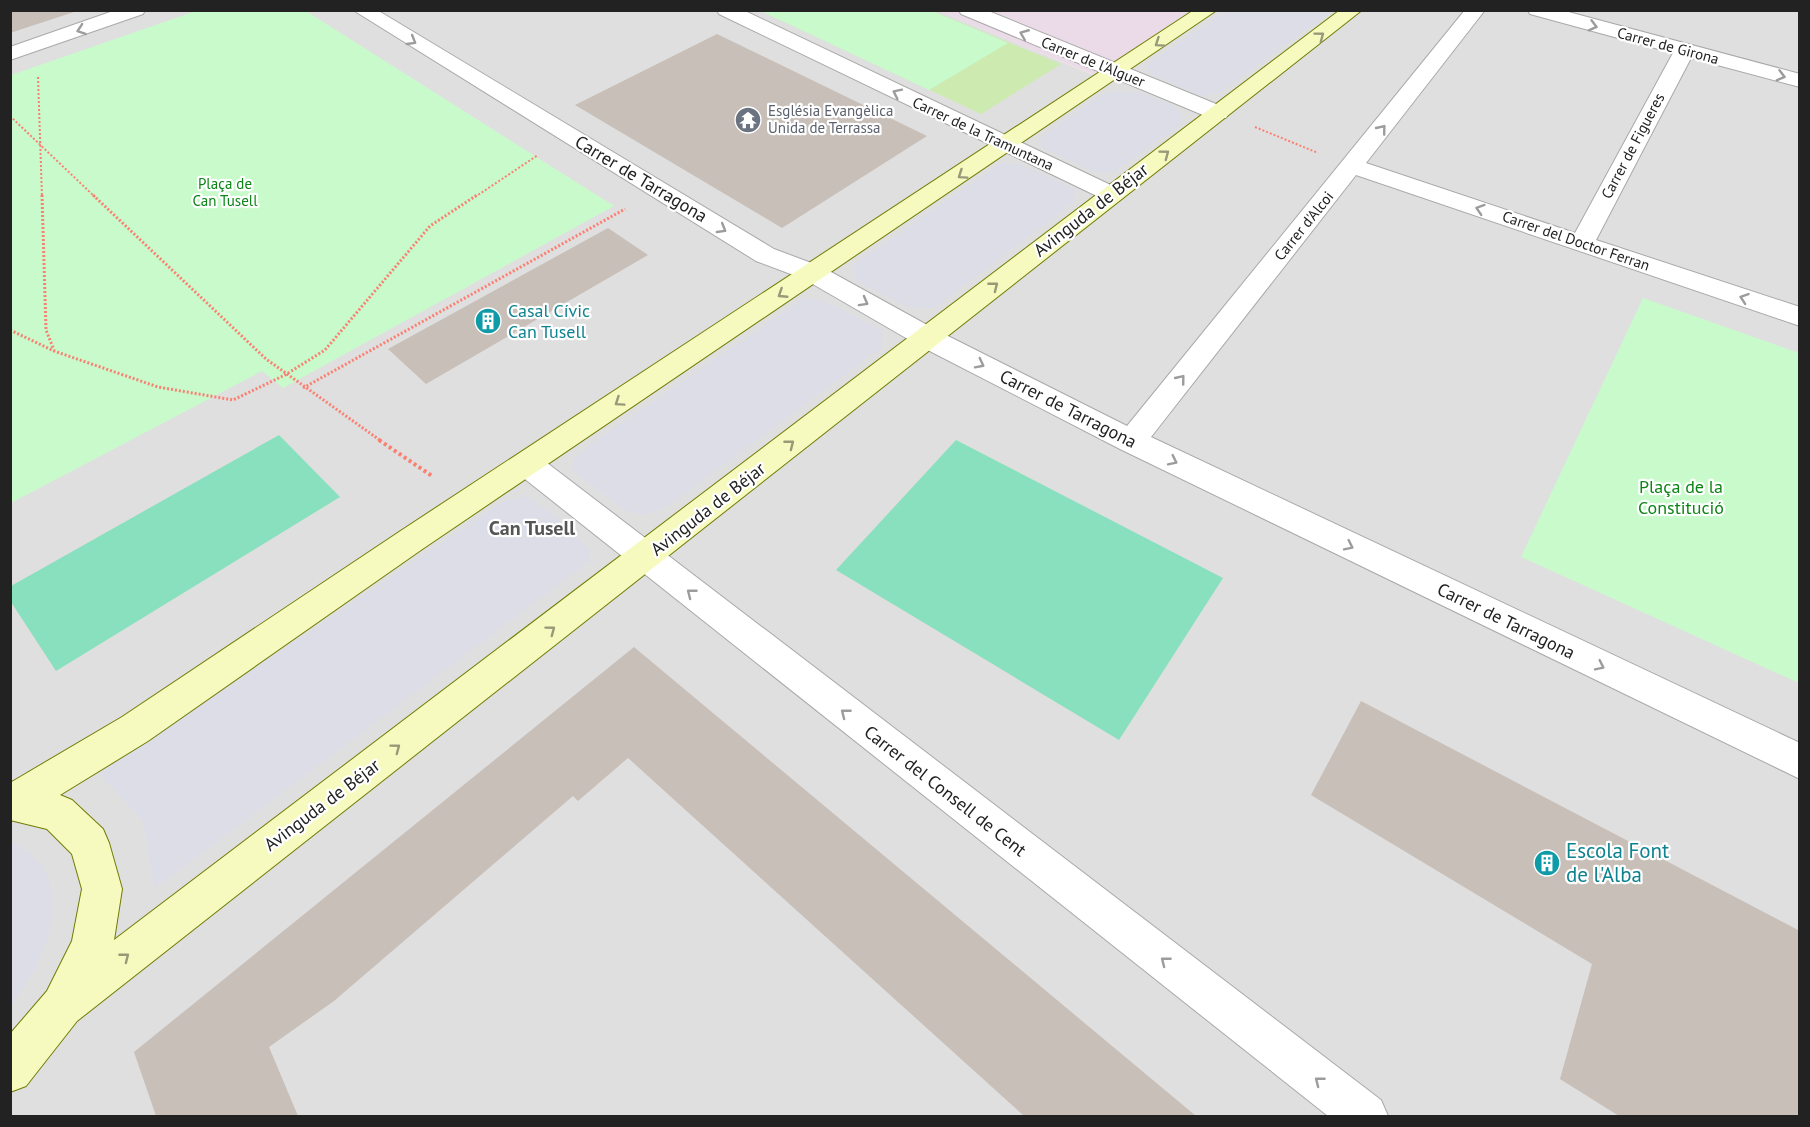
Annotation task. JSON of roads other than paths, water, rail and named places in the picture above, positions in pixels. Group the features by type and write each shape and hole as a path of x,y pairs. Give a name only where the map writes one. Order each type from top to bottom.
{"main road":[{"path":"13,801 135,729 527,464 1208,10"},
{"name":"Avinguda de Béjar","path":"62,1006 645,558 1111,194 1353,10"},
{"path":"10,1070 62,1006 92,945 102,889 89,843 58,813 13,801"}],"street":[{"path":"10,54 136,10"},
{"name":"Carrer de Tarragona","path":"362,10 765,255 813,273 928,338 1131,441 1800,762"},
{"name":"Carrer de la Tramuntana","path":"726,10 1111,194"},
{"name":"Carrer de l'Alguer","path":"968,10 1218,113"},
{"name":"Carrer d'Alcoi","path":"1131,441 1476,10"},
{"name":"Carrer de Girona","path":"1537,10 1800,81"},
{"name":"Carrer de Figueres","path":"1582,243 1685,50"},
{"name":"Carrer del Doctor Ferran","path":"1352,166 1800,316"},
{"name":"Carrer del Consell de Cent","path":"527,464 1365,1116"}],"place":[{"name":"Església Evangèlica Unida de Terrassa","path":"748,120"},
{"name":"Casal Cívic Can Tusell","path":"488,321"},
{"name":"Escola Font de l'Alba","path":"1547,863"}],"district":[{"name":"Can Tusell","path":"532,528"}],"park label":[{"name":"Plaça de Can Tusell","path":"225,192"},
{"name":"Plaça de la Constitució","path":"1681,497"}]}
